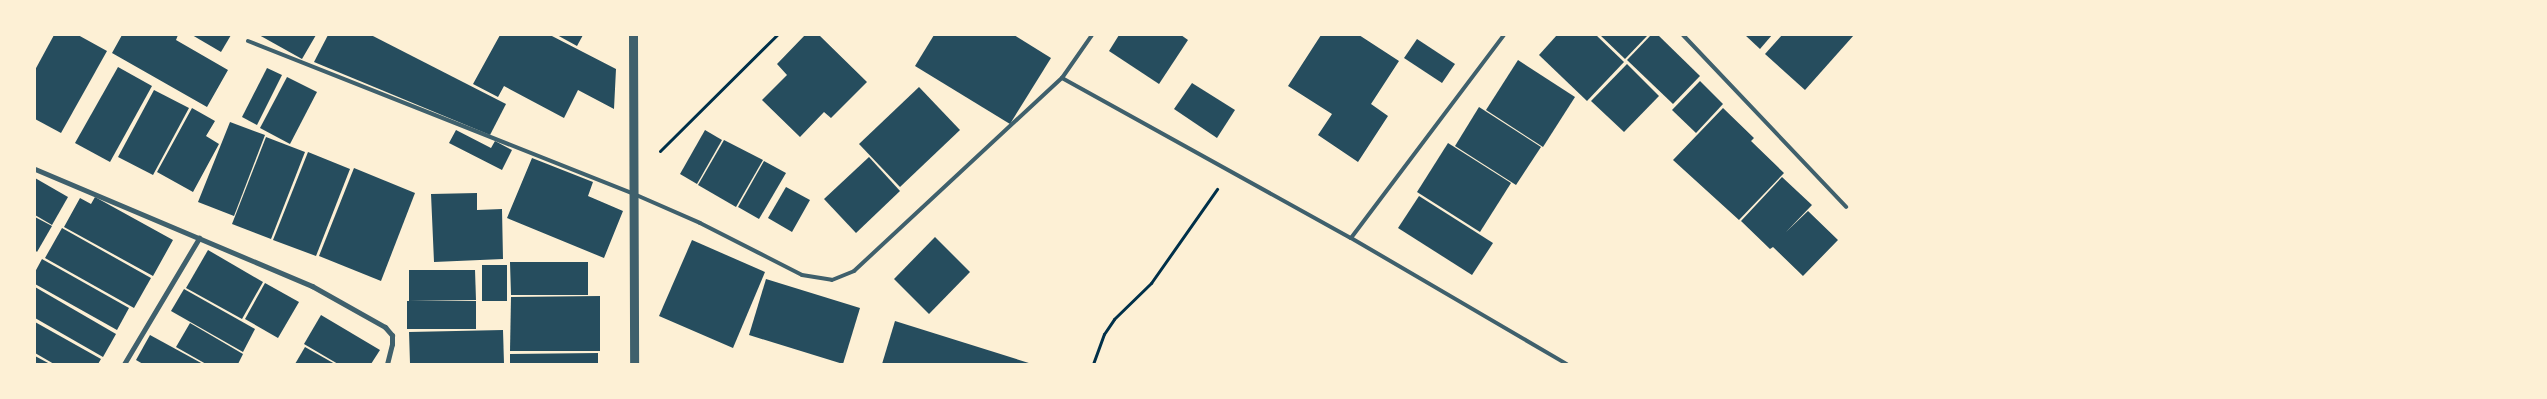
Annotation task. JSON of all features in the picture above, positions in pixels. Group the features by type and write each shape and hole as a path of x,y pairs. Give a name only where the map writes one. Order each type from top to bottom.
{"street":[{"path":"633,35 634,364"},
{"path":"35,169 312,286 385,327 392,336 387,364"},
{"path":"124,364 199,238"}],"lane":[{"path":"248,41 634,194 700,223 802,276 832,280 854,271 1062,78 1092,35"},
{"path":"1351,238 1504,35"},
{"path":"1683,35 1846,207"},
{"path":"1062,78 1351,238 1567,364"}],"path":[{"path":"634,177 776,35"},
{"path":"1094,364 1104,334 1114,319 1151,283 1230,170"}],"building":[{"path":"54,35 78,35 107,51 61,133 35,119 35,70"},
{"path":"122,35 178,35 176,40 228,70 207,107 112,53"},
{"path":"192,35 231,35 221,52"},
{"path":"259,35 316,35 302,59"},
{"path":"328,35 371,35 506,104 490,135 314,62"},
{"path":"500,35 550,35 616,69 614,109 578,90 564,118 504,86 498,97 473,84"},
{"path":"557,35 583,35 577,46"},
{"path":"805,35 819,35 867,82 831,118 824,112 800,137 762,100 787,75 777,64"},
{"path":"934,35 1014,35 1051,58 1010,124 915,66"},
{"path":"1119,35 1181,35 1188,40 1159,84 1109,51"},
{"path":"1321,35 1359,35 1399,61 1371,104 1388,116 1358,162 1318,135 1332,114 1288,86"},
{"path":"1557,35 1596,35 1624,62 1587,101 1539,55"},
{"path":"1600,35 1648,35 1625,59"},
{"path":"1651,35 1658,35 1700,76 1673,104 1627,60"},
{"path":"1745,35 1772,35 1760,49"},
{"path":"1782,35 1854,35 1805,90 1765,54"},
{"path":"1417,39 1455,64 1442,83 1404,58"},
{"path":"1518,60 1575,97 1543,147 1486,110"},
{"path":"1627,64 1659,96 1624,132 1591,101"},
{"path":"118,67 152,86 110,162 75,143"},
{"path":"267,68 282,75 257,125 242,117"},
{"path":"287,77 317,92 290,144 260,128"},
{"path":"1700,81 1723,104 1696,133 1672,110"},
{"path":"1192,83 1235,110 1217,138 1174,109"},
{"path":"919,87 960,130 900,187 859,144"},
{"path":"154,90 189,108 153,175 118,157"},
{"path":"1479,107 1541,147 1516,185 1455,146"},
{"path":"192,108 215,121 206,136 219,144 193,192 157,172"},
{"path":"1723,108 1754,138 1751,141 1784,173 1739,220 1673,160"},
{"path":"230,122 265,135 234,216 198,202"},
{"path":"456,130 491,148 495,141 512,150 502,170 449,143"},
{"path":"705,130 722,140 697,184 680,174"},
{"path":"266,137 305,152 271,239 232,224"},
{"path":"724,140 763,160 736,207 698,185"},
{"path":"1448,143 1511,183 1480,232 1417,192"},
{"path":"308,152 350,169 316,256 273,240"},
{"path":"869,157 900,191 856,233 824,199"},
{"path":"532,158 593,182 588,196 623,211 604,258 507,218"},
{"path":"764,161 786,173 759,219 738,207"},
{"path":"354,168 415,193 381,281 319,256"},
{"path":"1782,177 1812,205 1786,232 1808,211 1838,240 1803,276 1773,247 1770,249 1741,221"},
{"path":"35,178 68,197 52,225 35,215"},
{"path":"786,187 810,200 792,232 768,218"},
{"path":"477,193 477,210 502,209 503,259 434,262 431,194"},
{"path":"1419,196 1493,243 1472,275 1398,228"},
{"path":"95,197 173,240 153,276 64,227 80,198 91,204"},
{"path":"35,217 52,226 37,252 35,250"},
{"path":"62,228 151,278 134,308 45,258"},
{"path":"935,237 970,272 929,314 894,279"},
{"path":"692,240 765,272 733,348 659,316"},
{"path":"208,250 263,282 242,319 186,288"},
{"path":"42,259 129,308 117,330 35,284 35,272"},
{"path":"510,262 588,262 588,295 511,295"},
{"path":"482,265 507,265 507,301 482,301"},
{"path":"409,270 475,270 476,300 409,301"},
{"path":"766,279 860,308 843,364 749,335"},
{"path":"265,283 299,302 278,338 245,319"},
{"path":"35,287 116,334 103,357 35,318"},
{"path":"184,289 255,329 243,352 171,311"},
{"path":"600,296 600,351 510,351 511,297"},
{"path":"407,301 476,301 476,329 407,329"},
{"path":"321,315 380,350 371,364 338,364 304,344"},
{"path":"895,321 1032,364 882,364"},
{"path":"35,322 101,359 98,364 54,364 35,353"},
{"path":"190,323 243,354 238,364 206,364 176,347"},
{"path":"503,330 504,364 410,364 409,332"},
{"path":"150,335 203,364 143,364 136,360"},
{"path":"305,347 335,364 295,364"},
{"path":"598,353 598,364 510,364 510,354"},
{"path":"35,356 50,364 35,364"}]}
